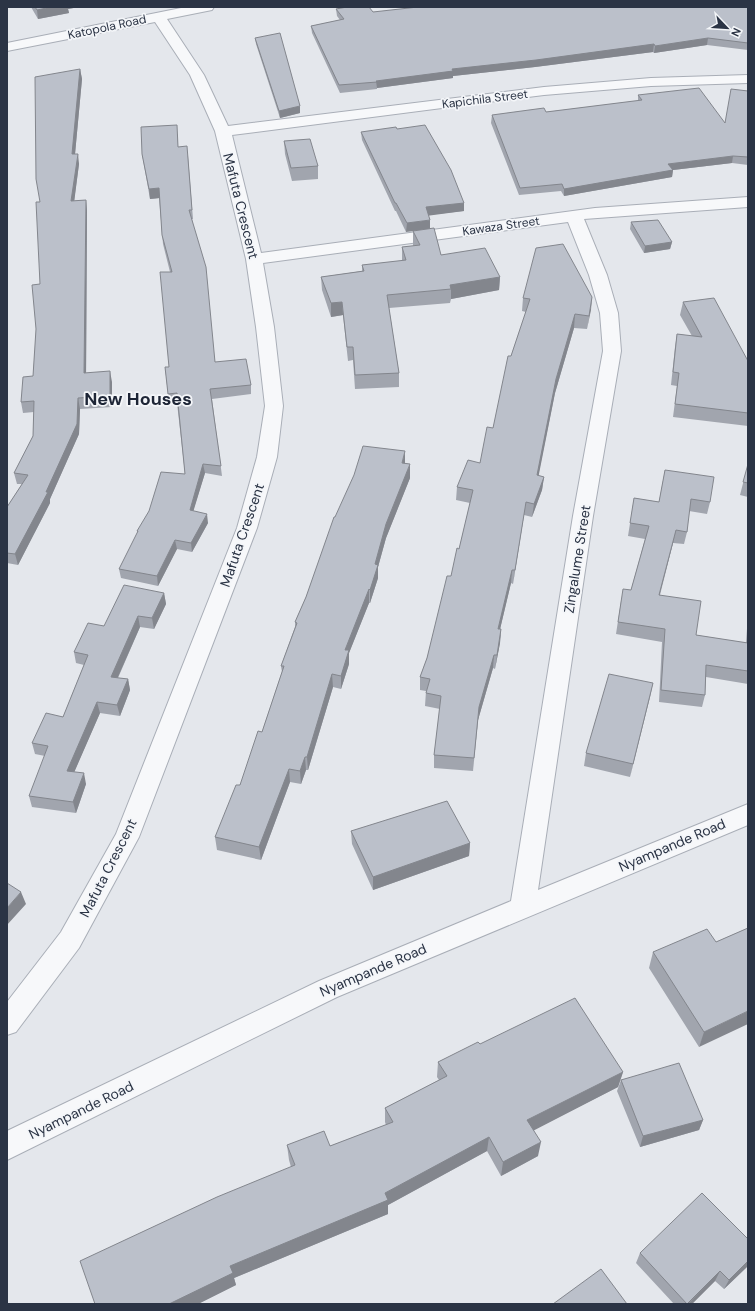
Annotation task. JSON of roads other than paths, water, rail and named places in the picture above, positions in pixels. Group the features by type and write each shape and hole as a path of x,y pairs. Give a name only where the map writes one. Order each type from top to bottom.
{"street":[{"name":"Katopola Road","path":"7,47 207,7"},
{"name":"Mafuta Crescent","path":"7,1023 70,940 127,837 247,528 268,457 274,406 265,327 254,259 222,132 197,75 158,16"},
{"name":"Kapichila Street","path":"222,132 544,91 651,82 748,79"},
{"name":"Kawaza Street","path":"254,259 574,216 748,202"},
{"name":"Zingalume Street","path":"522,908 583,516 612,351 607,307 598,275 574,216"},
{"name":"Nyampande Road","path":"7,1146 328,989 748,814"}],"district":[{"name":"New Houses","path":"138,399"}]}
